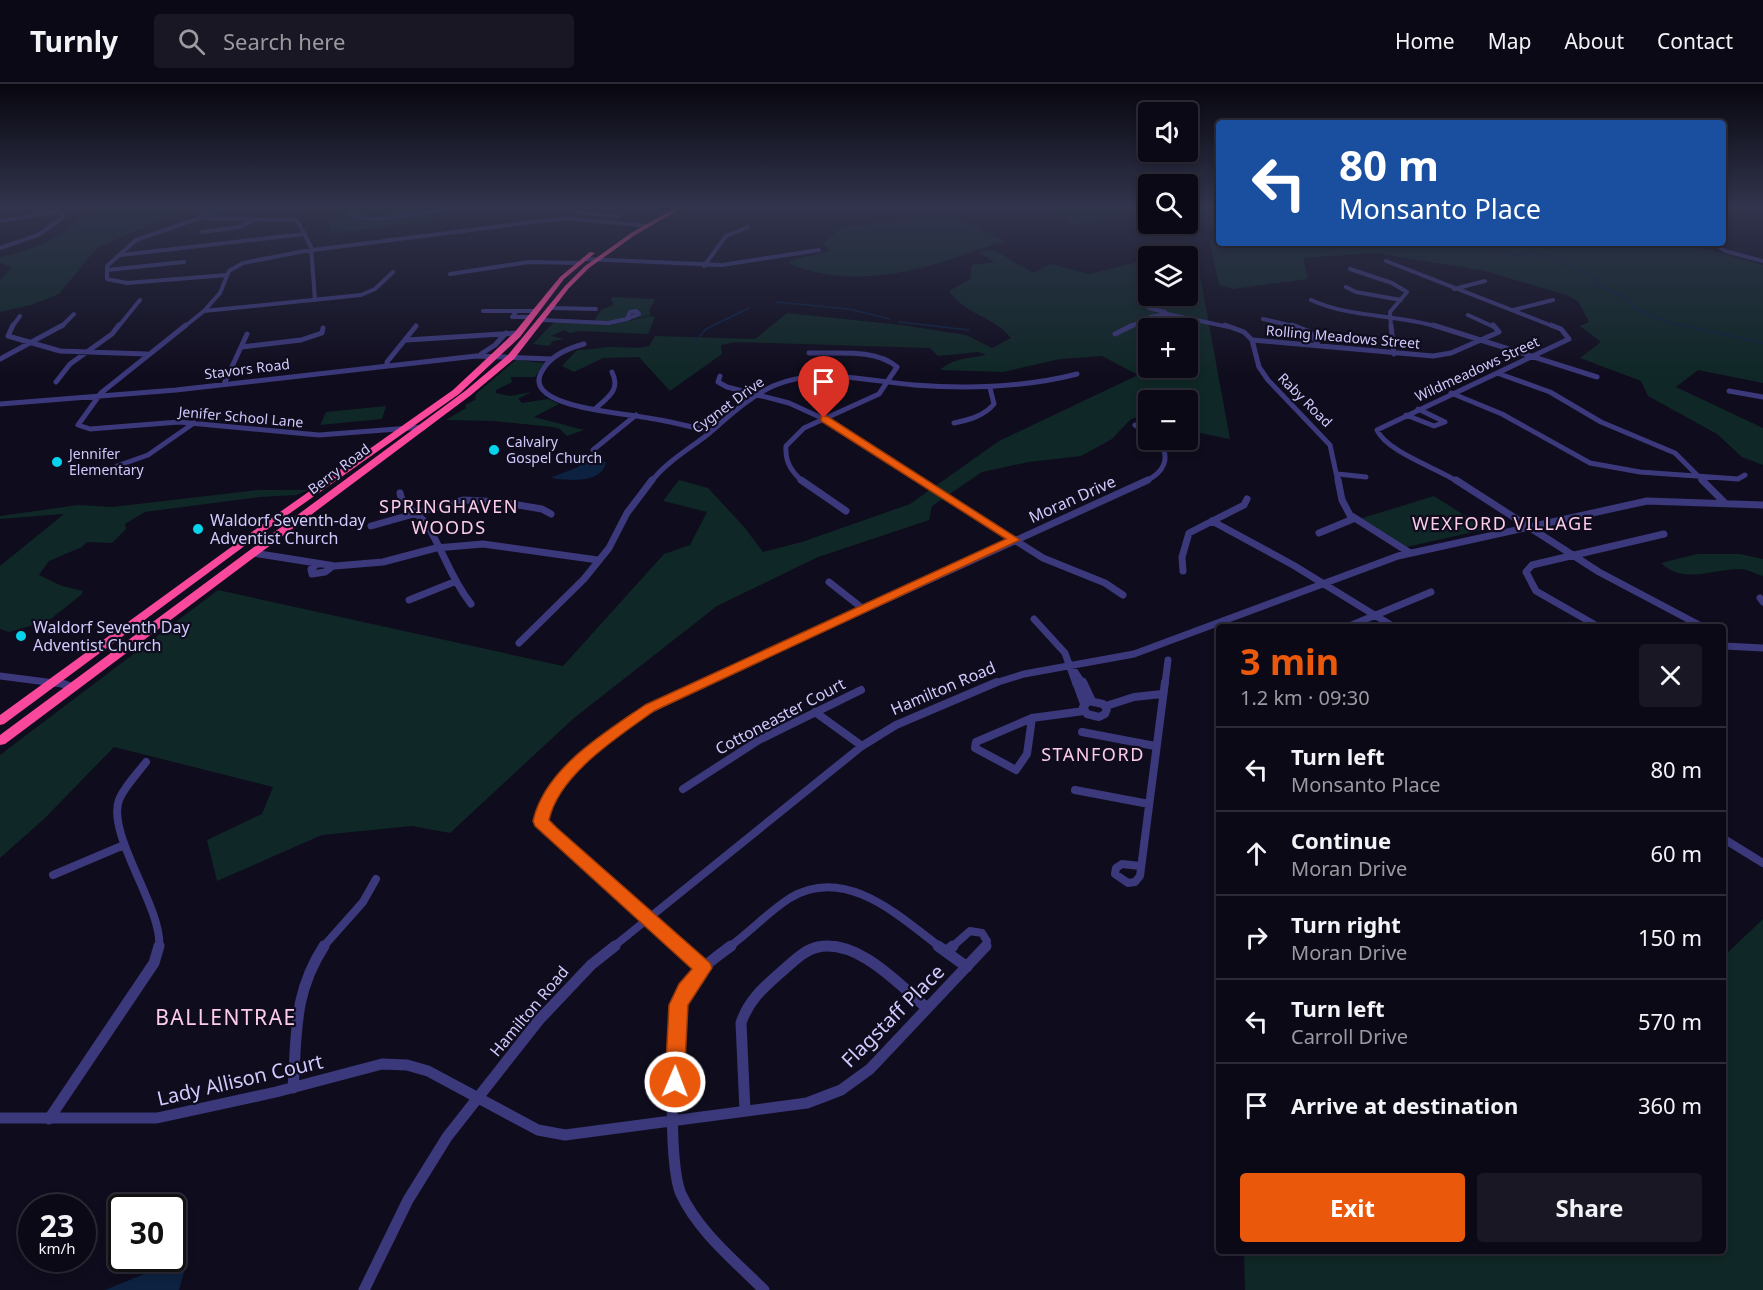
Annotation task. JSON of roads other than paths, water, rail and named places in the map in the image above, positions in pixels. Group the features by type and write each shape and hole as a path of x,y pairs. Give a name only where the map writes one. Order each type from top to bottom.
{"highway":[{"name":"Berry Road","path":"0,721 458,390 518,333 553,287 583,263"},
{"name":"Berry Road","path":"0,741 362,470 423,428 511,357 543,320 586,263"}],"street":[{"path":"110,263 107,270 109,281 121,283 227,275"},
{"path":"107,270 172,263"},
{"path":"100,396 147,354 204,310 220,293 232,268 243,263"},
{"path":"312,263 315,300"},
{"path":"450,274 519,263"},
{"path":"664,263 704,266 744,263"},
{"name":"Wildmeadows Street","path":"1392,263 1561,329 1569,336 1567,340 1377,430 1381,439 1394,448 1439,468 1529,526"},
{"path":"1350,269 1401,288 1407,295 1390,312 1394,354"},
{"path":"204,310 315,300 369,292 393,272"},
{"path":"1454,289 1485,281"},
{"path":"1346,287 1356,292 1401,300"},
{"path":"56,382 66,369 112,334 139,305 140,300"},
{"path":"1311,300 1328,308 1417,320 1597,377"},
{"path":"1512,310 1553,300"},
{"path":"551,308 596,309"},
{"path":"1149,308 1233,327 1252,340"},
{"path":"483,311 517,311 512,317 534,314"},
{"path":"0,359 14,349 59,331 74,314"},
{"path":"1115,334 1150,317 1175,315"},
{"name":"Rolling Meadows Street","path":"1252,340 1425,357 1445,355 1496,335 1498,330 1486,321 1468,315"},
{"path":"20,316 7,335 60,351 84,354 147,354"},
{"path":"543,320 608,323 627,319"},
{"path":"1263,319 1310,330 1316,336 1319,346"},
{"path":"387,366 387,362 416,326"},
{"path":"242,347 308,339 322,333 323,328"},
{"path":"480,356 506,333"},
{"path":"407,340 518,333"},
{"path":"224,384 247,334"},
{"name":"Raby Road","path":"1252,340 1259,367 1268,380 1330,445 1342,500 1353,519"},
{"path":"584,344 572,347 551,359 539,378 543,391 564,403 710,431"},
{"path":"809,353 877,356 890,360 897,367 888,383 876,396 804,428 789,441 784,451 785,461 791,471 846,511"},
{"name":"Stavors Road","path":"0,404 224,384 496,354 551,359"},
{"path":"595,409 616,389 617,382 612,372"},
{"path":"1497,373 1550,392 1601,422 1675,453 1725,503"},
{"name":"Cygnet Drive","path":"519,644 569,596 609,548 627,513 655,476 760,394 784,382 814,377 990,388 1041,383 1077,374"},
{"path":"720,376 718,382 727,387 789,403 824,418 1058,567 1103,582 1123,595"},
{"path":"954,423 970,419 990,409 994,404 990,388"},
{"path":"1729,391 1763,397"},
{"path":"1451,393 1502,414 1568,453 1590,462 1640,472 1738,479 1745,475"},
{"name":"Jenifer School Lane","path":"100,396 78,427 90,429 143,424 194,423 319,435 423,428"},
{"path":"1406,415 1434,426 1444,422 1418,409"},
{"path":"593,450 636,416"},
{"path":"117,466 134,461 159,448 194,423"},
{"name":"Moran Drive","path":"703,968 541,821 544,806 567,776 596,746 630,720 676,694 1158,474 1167,458 1165,450"},
{"path":"1338,474 1366,477"},
{"path":"400,493 401,500 426,523 454,582 471,604"},
{"path":"371,526 449,503 481,499 542,509 551,514"},
{"path":"1183,572 1185,538 1193,530 1244,505 1246,500"},
{"name":"Hamilton Road","path":"1217,624 1410,553 1529,526 1647,501 1763,505"},
{"path":"1319,533 1353,519 1410,553"},
{"path":"1212,521 1324,584 1388,624"},
{"path":"1529,526 1609,577 1670,607 1698,624"},
{"path":"1594,624 1536,591 1526,572 1532,565 1664,534"},
{"path":"254,553 317,564 311,569 312,574 325,573 333,566 383,562 436,548 483,544 598,560"},
{"path":"409,600 454,582"},
{"path":"829,582 862,608"},
{"path":"1354,624 1431,592"},
{"path":"1373,616 1380,624"},
{"path":"1034,620 1061,646 1087,705 1099,717 1105,714 1106,706"},
{"name":"Hamilton Road","path":"364,1290 418,1181 446,1136 555,1000 591,965 862,746 896,725 984,686 1024,674 1142,652 1216,624"},
{"path":"1726,646 1763,648"},
{"path":"1140,866 1168,660"},
{"path":"0,676 55,681 72,687"},
{"name":"Cottoneaster Court","path":"683,789 748,746 861,690"},
{"path":"1032,718 1031,736 1024,762 1016,770 975,748 976,742 1032,718 1087,705 1106,706 1131,698 1162,694"},
{"path":"815,712 862,746"},
{"path":"1082,732 1155,746"},
{"path":"49,1119 154,963 160,944 154,919 120,831 118,801 146,762"},
{"path":"1075,790 1149,804"},
{"path":"1726,840 1763,862"},
{"path":"53,875 124,845"},
{"path":"293,1088 298,1000 309,969 328,939 363,902 376,879"},
{"path":"764,1290 689,1209 678,1188 675,1121 678,1005 686,990 703,968 791,895 826,886 849,888 868,897 967,967"},
{"name":"Flagstaff Place","path":"479,1097 538,1130 556,1134 807,1103 845,1087 870,1069 987,945 982,933 974,930 966,933 946,952"},
{"path":"745,1111 741,1023 745,1008 753,998 808,951 827,946 850,949 927,1008"},
{"name":"Lady Allison Court","path":"0,1118 157,1118 293,1088 382,1064 407,1065 428,1071 479,1097"}],"water":[{"path":"580,457 606,462 603,469 591,478 574,480 550,478 578,467 581,464"},
{"path":"184,1272 179,1290 105,1290 144,1274"}],"waterway":[{"path":"1563,263 1598,278 1592,281 1594,284 1626,297 1634,308 1667,322 1763,343"},
{"path":"776,302 849,309 890,319"},
{"path":"695,341 706,329 749,308"},
{"path":"899,322 969,330"}],"place":[{"name":"Calvalry Gospel Church","path":"494,450"},
{"name":"Jennifer Elementary","path":"57,462"},
{"name":"Waldorf Seventh-day Adventist Church","path":"198,529"},
{"name":"Waldorf Seventh Day Adventist Church","path":"21,636"}],"district":[{"name":"SPRINGHAVEN WOODS","path":"449,517"},
{"name":"WEXFORD VILLAGE","path":"1503,524"},
{"name":"STANFORD","path":"1093,755"},
{"name":"BALLENTRAE","path":"226,1018"}]}
